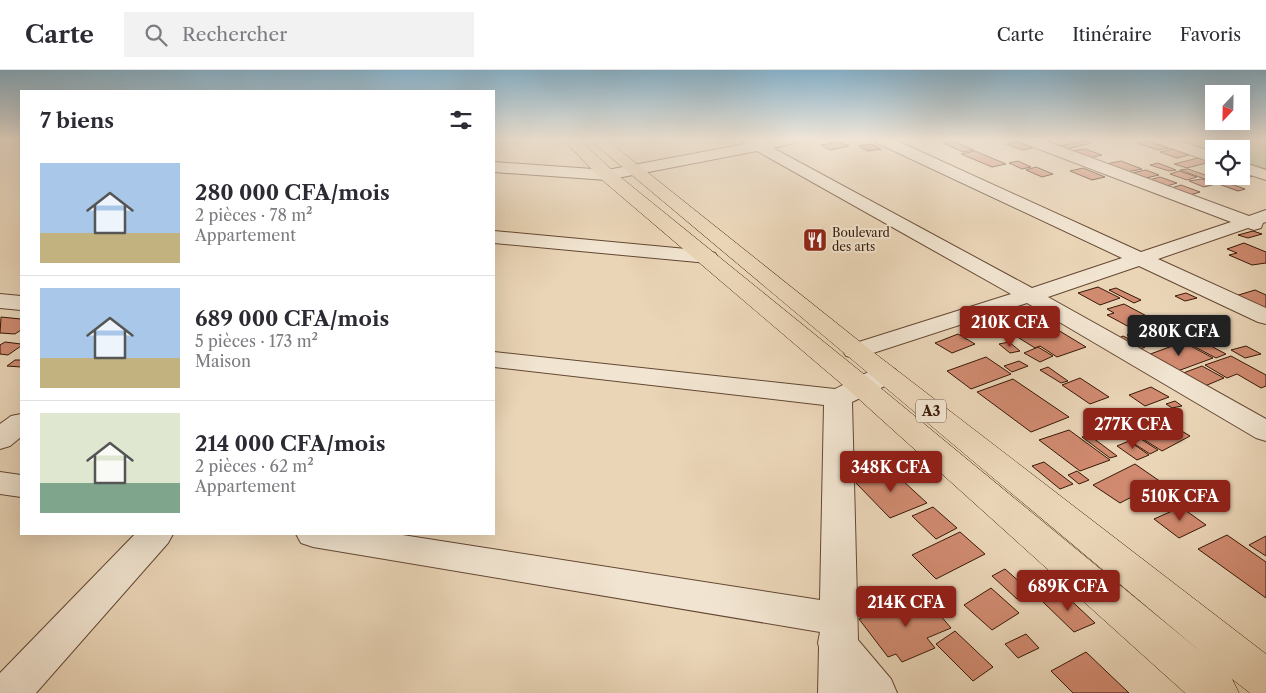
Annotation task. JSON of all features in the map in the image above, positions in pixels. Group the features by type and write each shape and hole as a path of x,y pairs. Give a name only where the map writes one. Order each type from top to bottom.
{"highway":[{"name":"A3","path":"614,169 855,351 862,386 1266,680"},
{"name":"A3","path":"617,169 708,257 862,386 1218,693"}],"street":[{"path":"538,169 620,173 637,169"},
{"path":"800,169 1030,296 1266,430"},
{"path":"945,169 1266,318"},
{"path":"1110,169 1260,222"},
{"path":"1250,170 1266,175"},
{"path":"855,351 1002,303 1030,296 1138,259 1260,222"},
{"path":"495,237 708,257"},
{"path":"0,300 20,303"},
{"path":"495,358 862,386 838,631 839,693"},
{"path":"0,439 20,424"},
{"path":"0,483 20,486"},
{"path":"10,693 155,535"},
{"path":"318,535 838,631 876,693"}],"building":[{"path":"1041,169 1053,174 1042,177 1026,170"},
{"path":"1086,169 1105,177 1092,180 1070,171"},
{"path":"1119,169 1142,169 1127,172"},
{"path":"1188,169 1205,175 1205,179 1180,170"},
{"path":"1146,170 1159,175 1146,178 1132,173"},
{"path":"1179,171 1197,177 1187,180 1170,174"},
{"path":"1160,177 1177,183 1167,186 1149,180"},
{"path":"1202,179 1205,180 1205,185 1212,185 1204,187 1189,181"},
{"path":"1181,185 1200,192 1190,195 1171,188"},
{"path":"1221,185 1234,185 1245,189 1238,191"},
{"path":"1253,231 1262,234 1248,238 1238,235"},
{"path":"1244,243 1266,252 1266,263 1252,265 1229,255 1237,253 1227,249"},
{"path":"1098,287 1120,298 1100,305 1078,293"},
{"path":"1116,288 1141,300 1134,303 1109,290"},
{"path":"1255,290 1266,295 1266,313 1232,297"},
{"path":"1186,293 1197,298 1185,301 1175,296"},
{"path":"1124,304 1156,321 1133,329 1107,315 1114,313 1107,309"},
{"path":"1,317 20,319 20,331 15,334 0,333"},
{"path":"1167,323 1226,354 1216,358 1157,327"},
{"path":"1188,323 1208,334 1200,337 1179,326"},
{"path":"1053,327 1086,347 1057,357 1040,346 1035,348 1019,338"},
{"path":"1143,329 1154,335 1138,341 1127,335"},
{"path":"958,334 975,344 952,353 935,343"},
{"path":"1123,336 1145,347 1136,351 1115,340"},
{"path":"5,342 20,344 20,347 8,355 0,354 0,345"},
{"path":"1009,342 1020,351 1010,353 999,344"},
{"path":"1183,342 1213,358 1175,372 1145,356"},
{"path":"1246,346 1261,354 1245,358 1231,350"},
{"path":"1038,347 1053,356 1040,362 1024,353"},
{"path":"1231,356 1266,375 1266,386 1261,388 1237,374 1227,378 1205,365"},
{"path":"986,357 1011,374 971,389 947,371"},
{"path":"15,360 20,360 20,367 7,366"},
{"path":"1019,361 1028,366 1012,372 1004,366"},
{"path":"1202,366 1224,378 1200,388 1178,375"},
{"path":"1048,367 1068,381 1061,383 1040,370"},
{"path":"1080,378 1109,397 1090,404 1062,385"},
{"path":"1013,379 1069,417 1031,432 977,392"},
{"path":"1151,387 1169,397 1145,406 1129,395"},
{"path":"1175,401 1182,406 1172,408 1166,404"},
{"path":"1170,424 1190,436 1162,451 1143,439"},
{"path":"1124,428 1135,435 1126,439 1115,432"},
{"path":"1069,430 1110,460 1080,471 1039,440"},
{"path":"1089,435 1117,456 1110,458 1082,437"},
{"path":"1141,439 1158,450 1150,454 1133,443"},
{"path":"1129,441 1149,455 1137,460 1117,446"},
{"path":"1044,462 1073,484 1060,489 1032,466"},
{"path":"1135,464 1161,482 1120,503 1093,485"},
{"path":"890,469 927,503 890,518 855,482"},
{"path":"1077,471 1089,480 1079,484 1068,475"},
{"path":"933,507 957,528 936,539 912,516"},
{"path":"1181,507 1206,525 1179,538 1154,519"},
{"path":"960,532 985,554 936,579 912,555"},
{"path":"1227,535 1266,562 1266,598 1198,549"},
{"path":"1266,536 1266,556 1249,545"},
{"path":"1005,569 1031,592 1017,599 992,576"},
{"path":"991,588 1019,613 992,630 964,605"},
{"path":"1061,591 1095,623 1074,632 1042,601"},
{"path":"922,594 951,628 927,638 935,648 902,662 896,654 888,657 859,619"},
{"path":"955,631 993,667 973,681 936,644"},
{"path":"1026,634 1039,648 1018,658 1005,644"},
{"path":"1086,652 1129,693 1073,693 1051,671"}],"place":[{"name":"Boulevard des arts","path":"815,240"}]}
